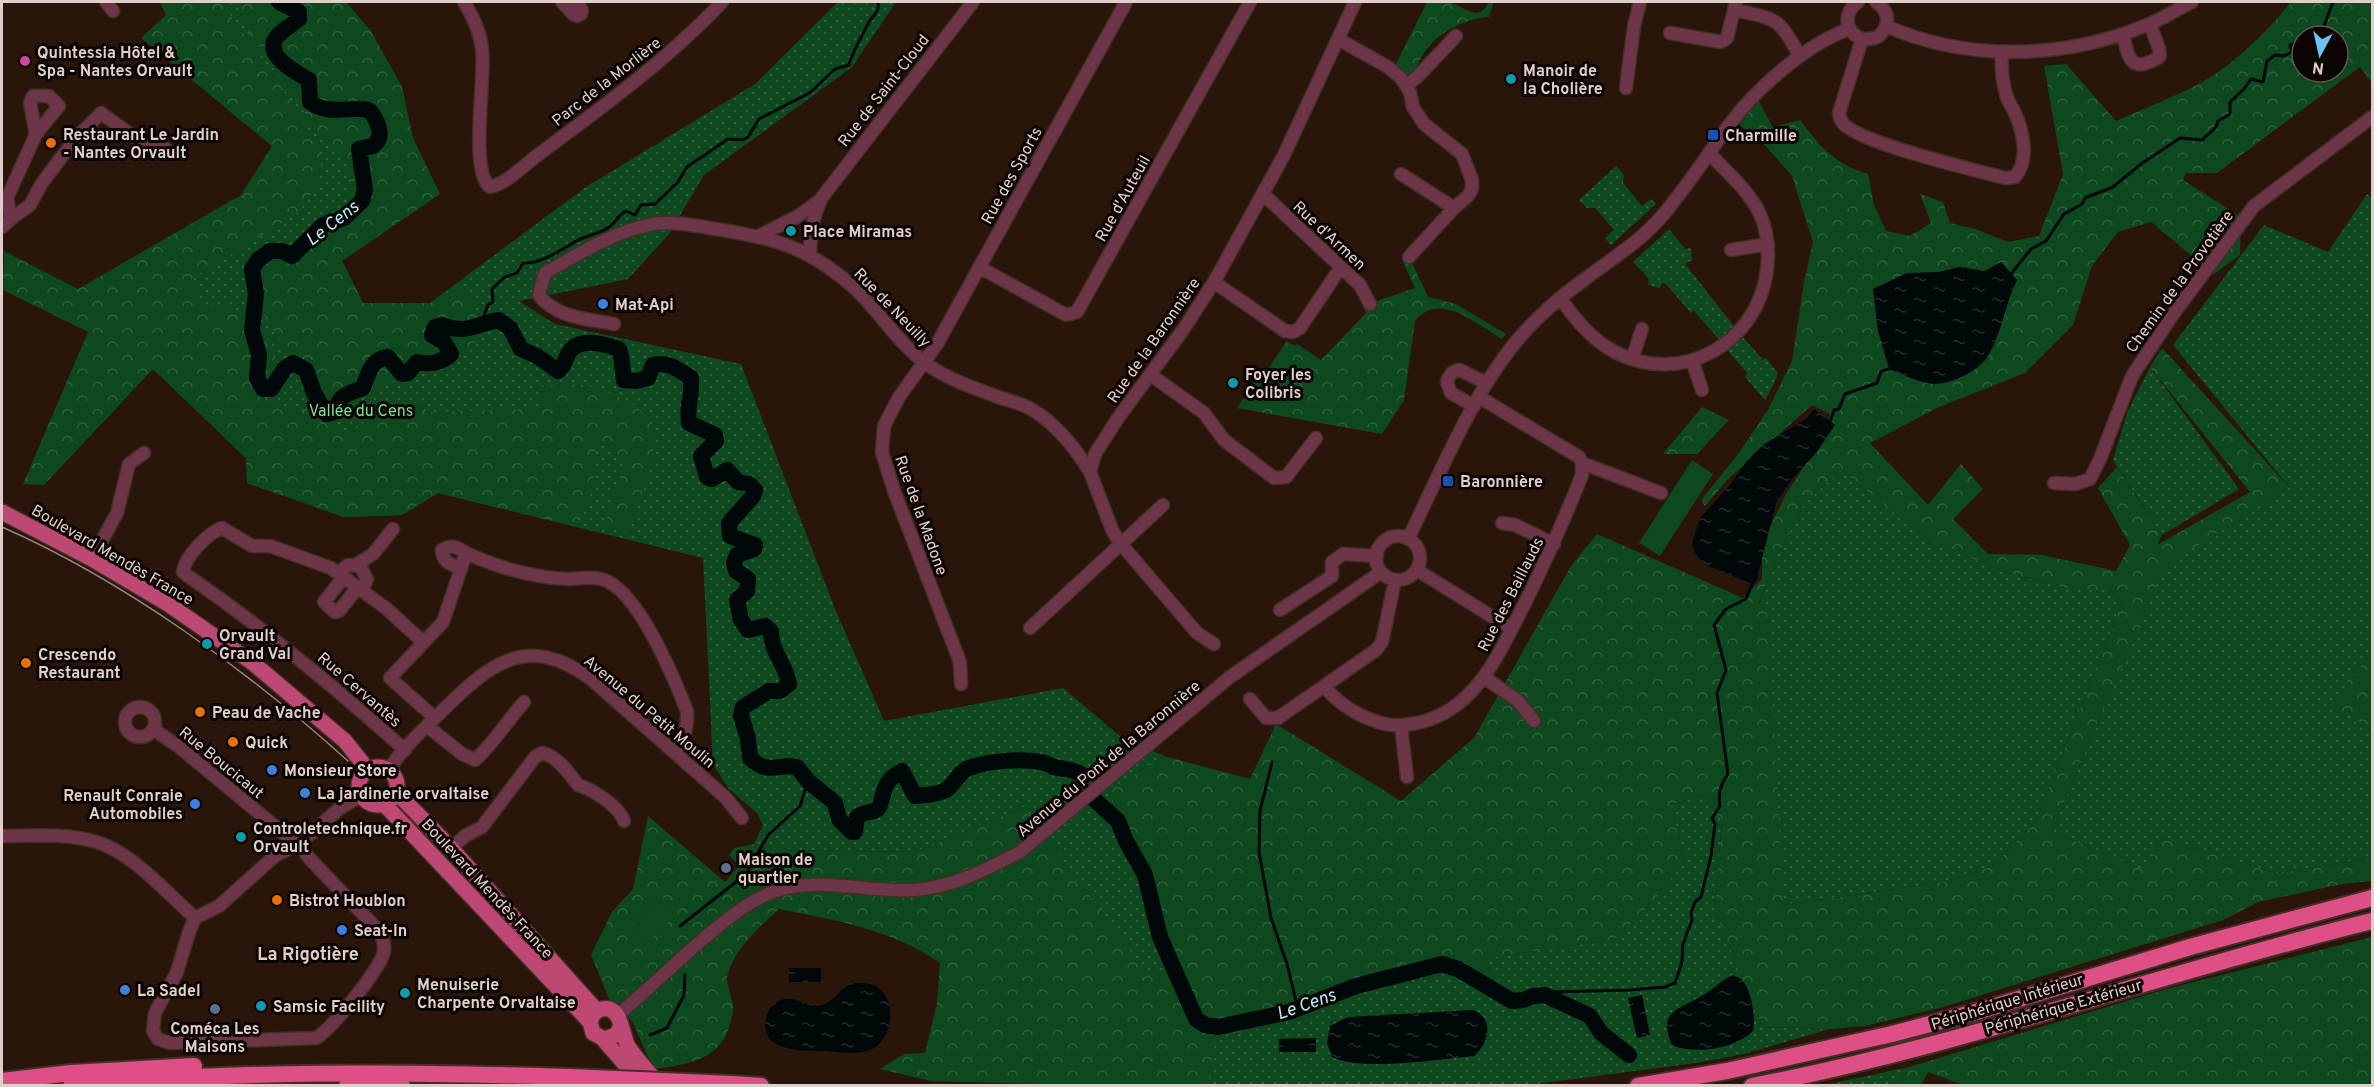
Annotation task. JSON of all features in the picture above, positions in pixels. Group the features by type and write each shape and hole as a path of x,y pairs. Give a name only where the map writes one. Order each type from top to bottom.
{"highway":[{"name":"Périphérique Intérieur","path":"1638,1086 1727,1071 1892,1034 1983,1010 2179,950 2373,898"},
{"name":"Périphérique Extérieur","path":"1752,1086 1923,1046 2238,955 2373,921"},
{"path":"2,1081 71,1079 207,1066 290,1067 311,1074 570,1077 761,1086"},
{"path":"2,1070 60,1069 71,1079"},
{"path":"347,1086 402,1086"}],"main road":[{"name":"Boulevard Mendès France","path":"2,513 92,559 168,604 253,663 345,741 368,770"},
{"path":"378,767 389,770 396,781 396,792 391,800 384,804 369,804 361,796 358,782 361,776 368,770 378,767"},
{"name":"Boulevard Mendès France","path":"396,792 451,848 593,1016"},
{"name":"Boulevard Mendès France","path":"384,804 593,1016"},
{"path":"644,1086 603,1039 592,1032 593,1016 607,1008 619,1020 629,1048 660,1086"},
{"path":"603,1039 615,1036 619,1020"}],"street":[{"name":"Parc de la Morlière","path":"464,2 480,34 483,52 479,129 484,176 486,184 490,187 505,179 581,123 688,37 722,2"},
{"path":"562,2 577,16 582,10 576,2"},
{"name":"Rue de Saint-Cloud","path":"810,255 814,214 820,200 973,2"},
{"name":"Rue des Sports","path":"924,363 980,267 1126,2"},
{"name":"Rue d'Auteuil","path":"980,267 1066,315 1077,312 1250,2"},
{"name":"Rue de la Baronnière","path":"1090,472 1095,454 1184,330 1214,282 1284,155 1355,2"},
{"path":"1626,87 1640,2"},
{"path":"1858,2 1847,14 1849,29 1862,39 1877,37 1886,26 1887,16 1880,2"},
{"path":"1886,26 1941,44 2002,52 2054,50 2123,35 2192,2"},
{"path":"1670,33 1721,42 1727,38 1735,6 1777,21 1800,56"},
{"path":"2123,35 2130,60 2135,65 2149,63 2160,56 2160,49 2150,24"},
{"path":"1408,539 1486,383 1534,322 1560,298 1630,247 1660,219 1693,178 1731,123 1767,84 1800,56 1849,29"},
{"path":"1406,86 1456,36"},
{"path":"1338,39 1388,67 1410,92 1413,107 1424,124 1462,154 1472,180 1472,189 1409,257"},
{"path":"1862,39 1839,113 1845,125 1877,143 2005,178 2015,177 2021,170 2024,148 2021,126 2006,96 2002,52"},
{"path":"6,223 30,205 42,183 76,138 101,113 148,147 166,149"},
{"name":"Chemin de la Provotière","path":"2054,483 2075,484 2090,479 2132,376 2174,313 2254,206 2373,117"},
{"path":"6,223 7,198 36,134"},
{"path":"1560,298 1594,338 1610,349 1632,359 1662,364 1692,360 1722,347 1741,330 1751,317 1765,285 1768,244 1759,213 1749,196 1709,153"},
{"path":"1401,174 1454,208"},
{"name":"Rue d'Armen","path":"1263,194 1360,285 1370,304"},
{"name":"Rue de Saint-Cloud","path":"759,236 798,216 820,200"},
{"name":"Rue de Neuilly","path":"614,324 564,314 546,304 539,295 545,273 629,231 654,224 697,226 759,236 795,247 822,262 853,287 911,352 924,363 943,375 1029,408 1047,420 1081,458 1090,472"},
{"path":"1731,250 1768,244"},
{"path":"1214,282 1285,331 1293,332 1300,328 1341,267"},
{"path":"1632,359 1642,329"},
{"path":"1692,360 1702,390"},
{"name":"Rue de la Madone","path":"924,363 899,397 884,426 882,452 894,491 960,662 961,684"},
{"path":"1486,383 1460,370 1452,372 1446,382 1450,393 1476,401 1579,457 1582,464 1661,493"},
{"path":"1150,375 1204,414 1224,440 1274,478 1286,477 1316,438"},
{"path":"92,559 117,513 129,464 144,453"},
{"name":"Rue des Baillauds","path":"1324,686 1331,696 1360,714 1388,725 1401,726 1438,716 1464,698 1496,661 1554,544 1582,475 1582,464"},
{"path":"1090,472 1113,532 1121,544 1197,633 1214,644"},
{"path":"1030,628 1164,506"},
{"path":"1502,523 1515,525 1554,544"},
{"name":"Rue Cervantès","path":"405,750 322,677 235,609 183,572 184,565 210,533 222,528 252,546 270,546 331,568 387,609 423,642"},
{"path":"357,564 366,574 367,579 339,611 335,612 324,602 341,575 348,565 357,564 373,554 393,529"},
{"path":"1397,537 1408,539 1415,544 1420,561 1417,570 1408,578 1395,580 1381,572 1377,556 1380,546 1386,540 1397,537"},
{"path":"461,569 446,562 442,556 442,550 448,546 454,546 491,564 543,576 604,579 621,590 649,628 687,711 681,744 675,752"},
{"path":"466,553 443,622 390,678 462,754 475,760 488,749 504,724 524,702"},
{"path":"1280,610 1332,576 1332,562 1343,554 1377,556"},
{"path":"1417,570 1512,628"},
{"name":"Avenue du Pont de la Baronnière","path":"619,1020 690,950 744,906 761,897 779,890 817,886 913,890 937,887 990,867 1020,852 1230,677 1381,572"},
{"path":"1250,699 1266,718 1278,718 1376,650 1382,642 1395,580"},
{"name":"Avenue du Petit Moulin","path":"389,770 431,722 476,678 499,663 519,657 536,656 574,667 675,752 725,797 742,818"},
{"path":"1484,677 1518,701 1534,720"},
{"path":"1401,726 1407,777"},
{"name":"Rue Boucicaut","path":"153,729 178,746 299,844 309,858 380,932 383,939 383,954 338,1019 326,1032 316,1038 170,1043 158,1039 153,1031 155,1012 177,972 195,918"},
{"path":"451,848 465,836 482,827 535,757 542,753 548,754 571,775 578,785 590,789 619,812 624,821"},
{"path":"2,836 75,838 104,845 135,865 195,918 219,906 276,855 299,844 340,808 361,796"}],"green space":[{"path":"160,2 221,2 293,106 317,146 321,158 321,167 314,189 295,215 192,279 203,303 257,315 287,382 268,392 272,400 301,414 312,401 293,362 261,310 255,269 350,215 348,156 327,145 246,28 236,2 346,2 371,31 402,87 413,138 440,194 342,261 363,303 430,303 459,282 474,300 482,335 459,357 449,355 336,408 338,434 420,399 427,412 542,409 541,386 578,385 600,389 635,406 651,424 654,434 650,470 629,532 604,526 625,463 605,441 598,445 591,493 574,526 438,493 402,515 344,517 247,483 246,458 153,369 44,485 23,484 88,332 3,290 4,251 78,289 241,195 272,146 141,38 166,15"},
{"name":"Vallée du Cens","path":"175,2 296,2 393,183 342,261 363,303 430,303 586,187 755,84 838,2 896,2 852,67 704,175 669,234 628,279 519,301 555,324 741,364 835,609 884,721 1063,688 1121,737 1164,756 1108,791 1140,852 1151,866 1167,970 1149,977 1024,807 915,852 796,850 754,844 763,825 757,813 728,788 713,764 703,558 438,493 402,515 344,517 247,483 246,458 153,369 126,391 272,146 150,45"},
{"path":"1427,2 1447,2 1475,13 1484,9 1489,2 1494,2 1489,17 1461,24 1437,39 1424,53 1406,86 1394,68"},
{"path":"2291,2 2372,2 2372,83 2360,67 2350,74 2350,24 2290,24 2290,84 2337,84 2217,173 2186,173 2183,180 2241,217 2240,255 2214,274 2151,222 2118,232 2092,266 2073,325 2025,373 1939,407 1870,443 1928,505 1961,464 1983,489 1953,519 1988,554 2042,555 2116,571 2130,545 2098,488 2117,467 2162,535 2157,545 2250,492 2150,367 2162,348 2289,487 2164,567 2052,831 2143,870 2160,838 2276,873 2372,858 2372,881 2342,884 2258,902 2223,920 1943,1007 1865,1026 1830,1029 1762,1027 1715,911 1722,820 1701,794 1671,805 1685,860 1656,898 1616,939 1481,959 1501,986 1480,987 1450,973 1366,991 1305,1018 1240,1033 1216,1036 1207,1086 931,1081 880,1069 904,1054 925,1053 937,1003 940,963 904,942 884,934 842,922 779,909 749,938 732,963 727,977 733,1005 730,1026 716,1049 706,1056 682,1065 653,1069 633,1022 610,1001 591,955 612,912 633,889 648,816 725,882 739,866 729,855 734,848 754,844 796,850 915,852 1024,807 1149,976 1167,970 1151,866 1140,852 1108,791 1164,756 1250,779 1276,724 1401,801 1474,738 1571,566 1597,534 1743,598 1762,579 1762,544 1786,494 1823,437 1830,414 1812,405 1728,479 1705,506 1701,500 1736,457 1768,410 1792,361 1804,282 1813,242 1792,176 1763,143 1736,122 1759,102 1773,127 1800,120 1837,160 1868,174 1874,205 1886,231 1910,236 1931,223 1920,194 1943,202 1950,223 1975,229 2008,242 2039,236 2063,174 2044,66 2066,64 2116,121 2210,78 2260,37","holes":["1841,470 1929,541 2008,573 2073,590 2111,590 2122,603 2035,823 1991,867 1943,882 1783,905 1768,608 1759,604 1776,558 1804,504"]},
{"path":"1616,166 1624,175 1623,183 1642,206 1651,199 1656,204 1611,245 1605,238 1614,230 1595,208 1587,208 1579,200"},
{"path":"2367,194 2372,198 2372,652 2333,704 2372,731 2372,858 2276,873 2160,838 2144,871 2052,831 2164,566 2289,487 2173,345 2264,225 2328,252"},
{"path":"1669,229 1685,249 1691,248 1692,261 1687,262 1686,265 1737,330 1722,343 1694,311 1691,313 1665,283 1662,283 1660,288 1648,285 1649,279 1633,262"},
{"path":"1408,254 1428,297 1456,304 1506,334 1502,339 1470,319 1447,309 1425,312 1415,321 1404,400 1382,434 1237,408 1262,370 1266,372 1287,341 1295,346 1297,344 1321,360 1366,313 1363,306 1415,288 1402,260"},
{"path":"1740,334 1763,360 1766,358 1778,373 1765,400 1745,377 1747,373 1725,347"},
{"path":"2150,367 2239,489 2162,535 2113,460 2127,413"},
{"path":"1702,407 1729,420 1697,454 1663,454"},
{"path":"1692,460 1713,474 1660,556 1639,543"},
{"path":"1841,470 1929,541 2008,573 2073,590 2111,590 2122,603 2035,823 1991,867 1943,882 1782,905 1768,609 1759,605 1776,558 1804,504"},
{"path":"2372,652 2372,731 2332,704"},
{"path":"1701,794 1722,820 1715,911 1762,1027 1830,1029 1744,1054 1696,1063 1528,1085 1207,1086 1215,1036 1240,1033 1305,1018 1366,991 1450,973 1480,987 1500,985 1481,959 1616,939 1656,898 1685,860 1671,805"},
{"path":"661,896 678,912 648,942 632,926"},
{"path":"2372,937 2372,1085 1966,1086 1928,1072 1921,1085 1897,1085 1909,1067 2170,988"},
{"path":"1909,1067 1897,1085 1825,1085"}],"water":[{"path":"2001,262 2017,280 1993,345 1979,366 1957,379 1933,384 1889,369 1878,331 1873,289 1907,273 1939,272 1959,267 1985,271"},
{"path":"1814,409 1835,425 1776,503 1754,584 1704,563 1694,550 1692,543 1700,518 1763,445 1807,418"},
{"path":"789,968 821,968 821,982 789,982"},
{"path":"1733,975 1742,980 1748,990 1753,1012 1753,1031 1736,1042 1715,1049 1692,1050 1672,1045 1667,1024 1669,1017"},
{"path":"852,983 876,986 889,1003 888,1030 883,1039 870,1050 845,1053 792,1049 783,1047 769,1038 765,1030 767,1016 770,1008 776,1002 791,999 817,1006 823,1005"},
{"path":"1642,995 1650,1035 1637,1038 1628,998"},
{"path":"1473,1010 1485,1019 1487,1025 1486,1038 1474,1056 1362,1064 1332,1057 1327,1043 1330,1026 1348,1017"},
{"path":"1316,1038 1316,1052 1279,1052 1279,1039"}],"waterway":[{"name":"Le Cens","path":"279,2 299,12 299,19 276,38 273,45 274,51 284,63 309,80 310,102 331,110 369,110 380,132 378,141 374,145 359,149 365,190 362,201 344,218 323,225 292,256 282,251 270,251 258,260 252,269 256,294 252,330 259,355 257,378 263,389 271,389 285,368 293,363 306,370 314,393 327,414 337,411 339,401 345,395 363,388 371,368 382,358 388,357 402,374 408,373 417,362 435,362 451,354 444,342 432,335 435,327 442,325 465,329 499,320 510,328 521,349 537,356 558,371 572,348 585,343 619,349 624,380 636,381 648,378 653,365 664,364 673,367 691,378 689,423 715,435 716,441 701,456 707,477 712,479 727,470 738,482 749,484 755,490 753,496 729,523 730,536 755,545 754,549 737,555 734,563 736,571 748,579 747,591 737,600 741,620 748,630 765,626 771,632 774,647 789,684 780,691 769,691 743,707 741,715 748,739 750,758 768,768 797,767 808,781 835,803 839,819 852,832 855,832 857,817 879,808 888,783 902,771 915,796 942,792 966,770 995,762 1015,760 1041,762 1084,776"},
{"path":"481,323 488,305 493,302 492,289 505,277 517,273 523,263 547,258 576,241 603,231 626,211 635,215 641,205 655,204 678,182 687,167 728,139 743,140 748,137 759,119 811,92 835,69 849,65 869,22 877,11 878,2"},
{"path":"2325,24 2333,2"},
{"path":"2011,274 2031,249 2046,241 2064,214 2082,204 2085,198 2113,187 2141,164 2180,138 2202,140 2216,127 2218,121 2230,114 2230,102 2251,79 2263,82 2267,61 2275,55 2283,56 2290,53"},
{"path":"1830,422 1834,410 1839,409 1845,394 1877,383 1881,371 1889,369"},
{"path":"1545,995 1554,992 1665,987 1675,983 1682,962 1683,944 1692,920 1691,913 1695,902 1701,897 1711,856 1715,824 1712,818 1720,806 1721,789 1728,774 1717,693 1726,670 1714,625 1726,609 1746,599 1752,584"},
{"path":"1272,762 1260,811 1259,852 1271,918 1287,964 1298,1009"},
{"path":"680,926 746,874 768,835 800,806 808,781"},
{"name":"Le Cens","path":"1095,800 1118,821 1145,875 1160,937 1196,1019 1205,1025 1218,1027 1289,1012 1356,986 1442,964 1458,969 1512,1001 1545,995 1590,1016 1601,1033 1629,1055"},
{"path":"650,1035 667,1028 684,995 685,975"}],"tram line":[{"path":"2,527 94,574 184,630 269,694 348,761"}],"place":[{"name":"Quintessia Hôtel & Spa - Nantes Orvault","path":"25,61"},
{"name":"Manoir de la Cholière","path":"1511,79"},
{"name":"Charmille","path":"1713,135"},
{"name":"Restaurant Le Jardin - Nantes Orvault","path":"51,143"},
{"name":"Place Miramas","path":"791,231"},
{"name":"Mat-Api","path":"603,304"},
{"name":"Foyer les Colibris","path":"1233,383"},
{"name":"Baronnière","path":"1448,481"},
{"name":"Orvault Grand Val","path":"207,644"},
{"name":"Crescendo Restaurant","path":"26,663"},
{"name":"Peau de Vache","path":"200,712"},
{"name":"Quick","path":"233,742"},
{"name":"Monsieur Store","path":"272,770"},
{"name":"La jardinerie orvaltaise","path":"305,793"},
{"name":"Renault Conraie Automobiles","path":"195,804"},
{"name":"Controletechnique.fr Orvault","path":"241,837"},
{"name":"Maison de quartier","path":"726,868"},
{"name":"Bistrot Houblon","path":"277,900"},
{"name":"Seat-In","path":"342,930"},
{"name":"La Sadel","path":"125,990"},
{"name":"Menuiserie Charpente Orvaltaise","path":"405,993"},
{"name":"Samsic Facility","path":"261,1006"},
{"name":"Coméca Les Maisons","path":"215,1009"}],"district":[{"name":"La Rigotière","path":"308,954"}]}
